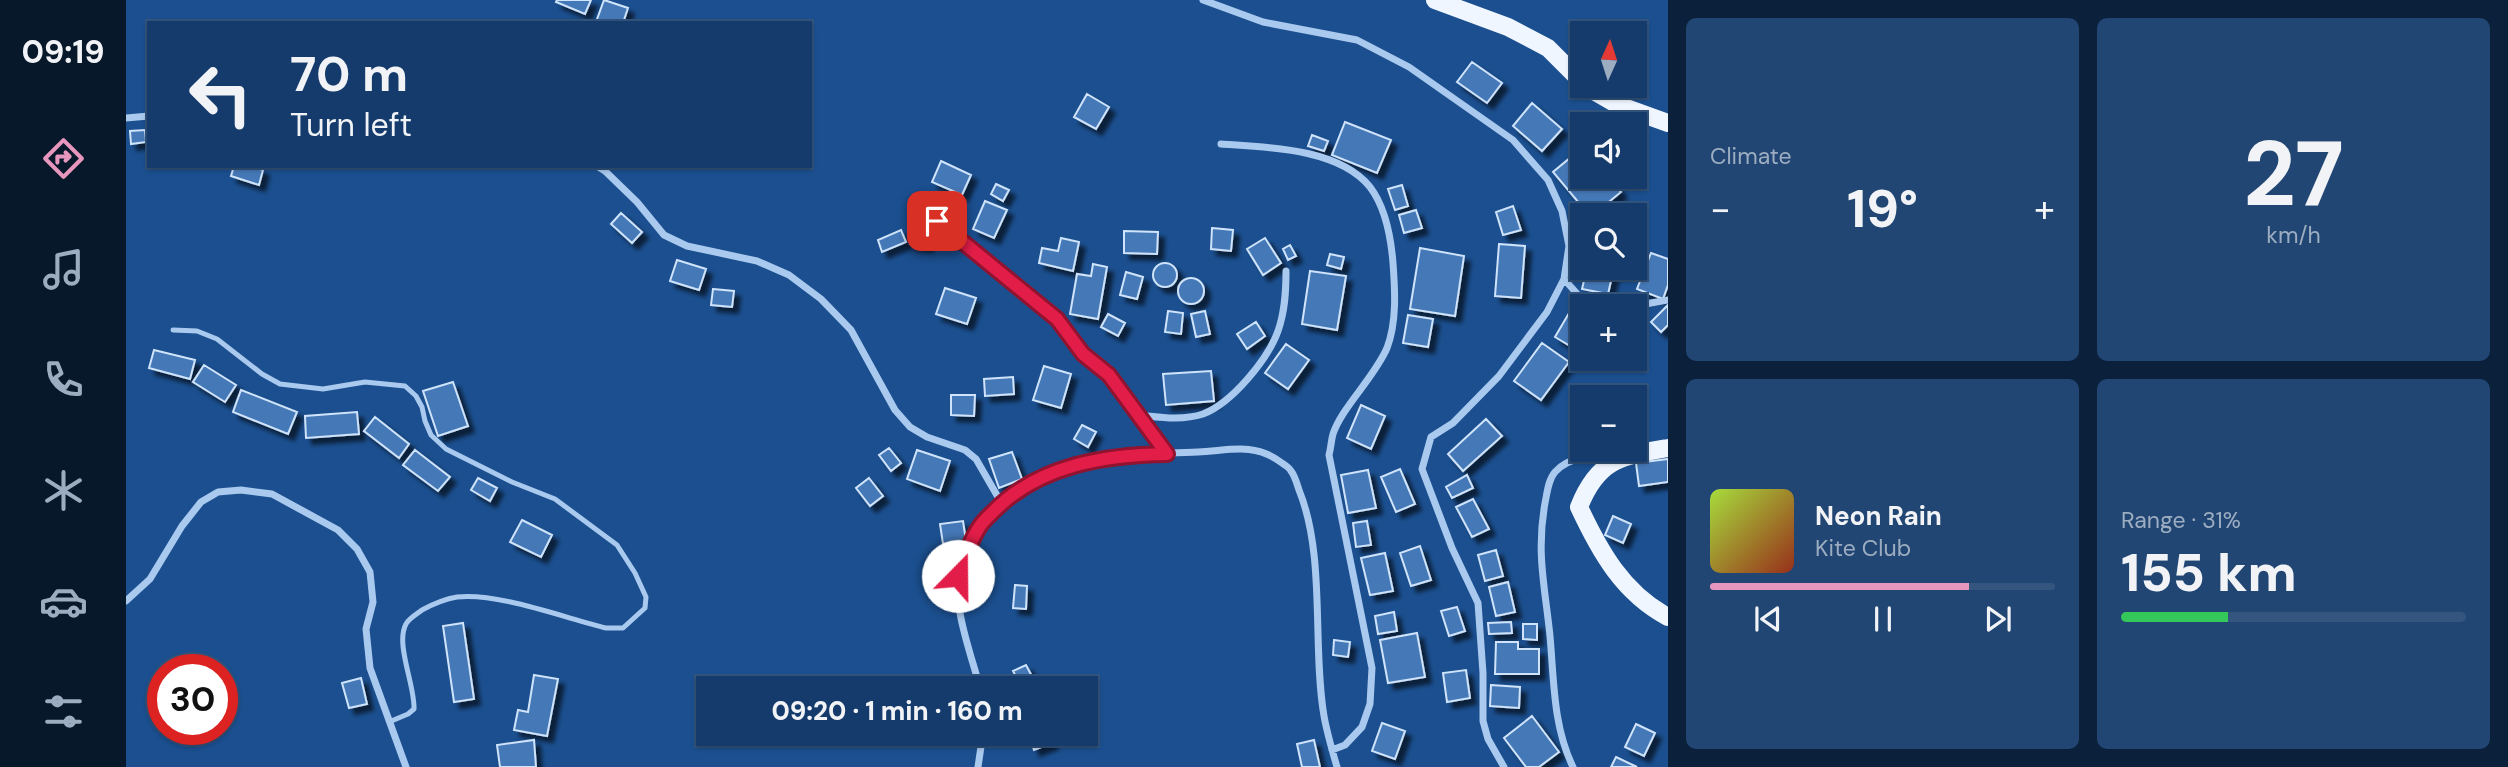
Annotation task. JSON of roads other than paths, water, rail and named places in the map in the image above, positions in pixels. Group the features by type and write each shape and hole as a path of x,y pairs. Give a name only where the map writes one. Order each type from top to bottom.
{"main road":[{"path":"1435,0 1508,27 1548,48 1570,70"},
{"path":"1607,98 1618,105 1668,123"},
{"path":"1647,452 1668,448"},
{"path":"1615,462 1588,485 1579,507 1598,547 1624,585 1652,609 1668,617"}],"street":[{"path":"1203,0 1263,22 1357,40 1409,67 1513,140 1548,180 1562,211 1569,246 1564,279 1547,312 1499,376 1453,423 1430,437 1422,469 1452,548 1478,603 1483,721 1488,739 1504,767"},
{"path":"126,118 147,116"},
{"path":"1221,144 1277,147 1316,156 1352,171 1370,187 1383,210 1393,258 1395,293 1388,345 1378,367 1334,433 1329,455 1372,668 1370,704 1362,727 1345,745 1332,750"},
{"path":"600,168 637,202 664,235 687,246 757,261 789,275 821,299 851,330 889,400 910,428 965,450 976,460 1002,504"},
{"path":"937,221 1057,319 1083,354 1109,375 1167,454"},
{"path":"1138,415 1175,419 1203,414 1237,391 1265,356 1278,332 1286,302 1286,271"},
{"path":"1564,279 1577,294"},
{"path":"1647,304 1668,300"},
{"path":"977,676 960,614 958,576 981,524 1009,496 1039,479 1091,460 1233,448 1256,450 1274,457 1291,469 1305,504 1312,539 1324,715 1337,767"},
{"path":"1571,462 1555,472 1548,488 1542,519 1540,562 1550,634 1555,703 1566,754 1573,767"},
{"path":"126,601 150,579 201,502 218,492 241,490 272,494 338,530 357,549 370,572 373,602 366,629 370,668 406,767"},
{"path":"978,767 981,746"}],"lane":[{"path":"173,330 197,331 217,339 262,374 280,384 323,389 365,382 405,386 416,396 422,407 431,435 446,449 512,482 555,499 617,545 635,573 646,597 645,608 623,628 595,625 492,598 457,597 433,604 414,615 405,624 403,644 415,695 414,709 389,722"}]}
